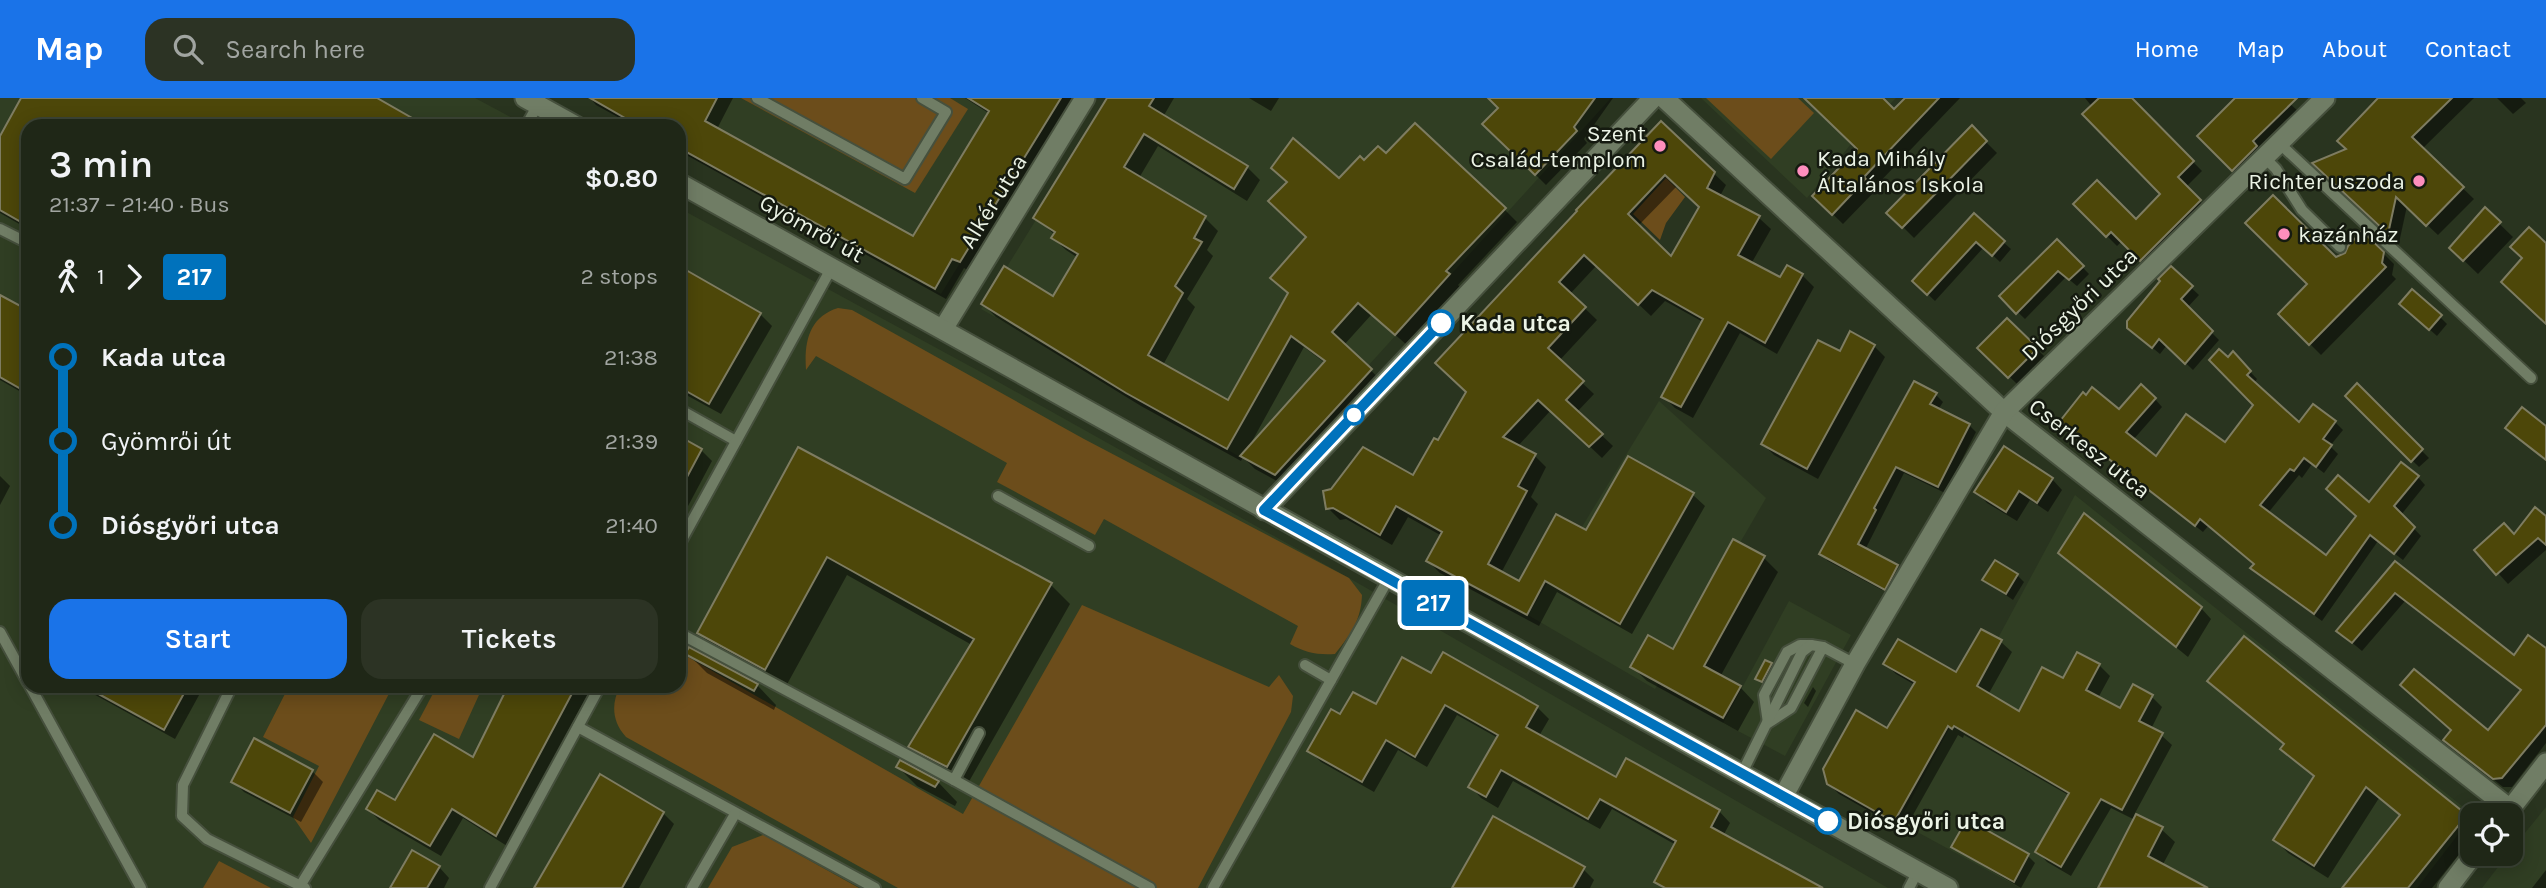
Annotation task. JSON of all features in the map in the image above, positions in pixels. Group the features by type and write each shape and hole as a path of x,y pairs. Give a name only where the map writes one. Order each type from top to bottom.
{"street":[{"name":"Alkér utca","path":"943,329 1085,98"},
{"path":"1264,510 1653,98"},
{"name":"Cserkesz utca","path":"1664,98 2004,412 2496,803"},
{"name":"Diósgyőri utca","path":"1783,797 1855,664 2004,412 2325,98"},
{"path":"535,100 565,119"},
{"name":"Gyömrői út","path":"686,187 1742,773 1913,880 1948,888"},
{"path":"2514,803 2546,763"},
{"path":"2448,888 2465,866"}],"lane":[{"path":"757,98 905,179 946,112 922,98"},
{"path":"528,119 535,100"},
{"path":"2279,143 2531,378"},
{"path":"2264,157 2276,169 2302,210 2340,247"},
{"path":"0,229 21,240"},
{"path":"686,532 832,267"},
{"path":"686,413 736,441"},
{"path":"998,496 1089,546"},
{"path":"1213,888 1389,578"},
{"path":"0,632 21,670"},
{"path":"686,636 1150,888"},
{"path":"1768,723 1764,695 1787,652 1800,646 1817,646 1855,664"},
{"path":"1742,773 1768,723 1791,708 1817,646"},
{"path":"1305,665 1331,680"},
{"path":"34,693 141,888"},
{"path":"229,693 183,785 182,816 207,839 303,887 419,693"},
{"path":"490,888 596,693"},
{"path":"578,727 876,888"},
{"path":"954,780 979,733"},
{"path":"692,888 735,814"}],"shaded area":[{"path":"0,98 475,98 514,119 21,119 21,693 686,693 686,212 977,370 1349,578 1888,888 0,888"},
{"path":"590,98 1061,98 941,294 686,152 686,119 628,119"},
{"path":"741,98 950,98 968,109 915,193"},
{"path":"1111,98 1611,98 1270,474 981,309"},
{"name":"Kada Mihály Általános Iskola","path":"1701,98 1896,98 1851,144 1807,198"},
{"path":"1706,98 1798,98 1814,113 1771,159"},
{"path":"1666,178 1685,197 1666,223 1660,240 1633,214"},
{"path":"838,308 852,310 1084,439 1349,578 1362,595 1360,612 1350,633 1335,654 1312,653 1296,647 1290,644 1298,626 1104,519 1095,535 997,482 1007,463 816,356 806,370 810,332 820,318"},
{"path":"1659,401 1766,498 1655,689 1528,615"},
{"path":"2075,495 2460,805 2460,832 2417,888 2020,888 1899,822"},
{"path":"1789,601 1851,635 1785,756 1723,723"},
{"path":"1082,605 1269,687 1279,675 1293,696 1291,712 1198,888 898,888 626,737 614,713 615,699 617,693 686,693 686,656 963,814"},
{"path":"285,693 389,693 311,843 293,817 319,766 263,737"},
{"path":"433,693 480,693 459,739 419,720"},
{"path":"2546,807 2546,888 2482,888 2499,866 2523,866 2523,835"},
{"path":"763,835 859,888 708,888 732,847"},
{"path":"219,861 271,888 203,888"}],"building":[{"path":"21,98 377,98 414,119 21,119 21,222 0,210 0,136"},
{"path":"590,98 717,98 705,121 913,236 989,111 968,98 1061,98 960,262 952,259 935,289 686,152 686,119 627,119"},
{"path":"1107,98 1154,98 1149,106 1248,166 1234,189 1144,134 1124,167 1206,216 1194,238 1202,242 1175,286 1183,293 1148,355 1228,400 1288,293 1270,278 1306,237 1268,201 1287,182 1271,168 1293,138 1339,178 1360,156 1364,160 1378,146 1386,153 1415,123 1506,208 1446,271 1450,274 1395,335 1358,303 1332,332 1372,369 1275,475 1240,456 1325,361 1291,336 1227,449 1126,393 981,304 1004,266 1053,296 1078,254 1051,238 1055,232 1033,218"},
{"path":"1488,98 1595,98 1574,127 1577,131 1535,175 1482,124 1498,108"},
{"path":"1804,98 1883,98 1894,109 1905,98 1939,98 1832,215 1812,196 1857,149"},
{"path":"2099,98 2132,98 2194,161 2178,177 2201,200 2140,261 2111,232 2106,237 2073,204 2097,180 2136,219 2160,194 2082,114"},
{"path":"2235,98 2297,98 2253,141 2257,146 2232,171 2197,136"},
{"name":"Richter uszoda","path":"2378,98 2452,98 2412,137 2464,187 2426,226 2396,197 2388,234 2312,163 2346,149 2337,141"},
{"path":"1661,121 1715,172 1707,188 1760,216 1738,255 1780,277 1787,265 1803,274 1765,343 1728,322 1681,407 1661,397 1703,319 1652,290 1638,305 1584,255 1559,282 1586,307 1548,348 1584,381 1566,400 1603,434 1589,447 1538,400 1503,437 1536,454 1518,486 1527,491 1488,564 1519,581 1556,514 1586,530 1628,456 1694,493 1620,624 1545,581 1527,615 1426,561 1442,532 1396,506 1380,535 1333,508 1326,509 1323,491 1331,489 1363,447 1413,475 1434,438 1438,440 1466,392 1435,363","holes":["1665,175 1699,207 1671,256 1628,214"]},
{"path":"1972,125 1987,141 1902,228 1886,213"},
{"path":"2273,195 2336,257 2345,253 2362,231 2384,252 2382,263 2386,267 2309,345 2278,314 2307,284 2245,223"},
{"path":"2485,207 2501,222 2463,261 2449,248"},
{"path":"1974,213 2005,241 1992,256 1976,242 1927,295 1912,281"},
{"path":"2529,227 2546,243 2546,324 2501,282 2522,258 2510,247"},
{"path":"2057,239 2084,266 2069,280 2058,271 2016,314 1999,296"},
{"path":"2171,266 2193,286 2181,299 2213,331 2185,364 2159,339 2152,348 2127,328 2127,321"},
{"path":"686,270 761,313 709,404 686,391"},
{"path":"2412,289 2442,315 2429,330 2399,304"},
{"path":"0,295 21,306 21,389 0,377"},
{"path":"2007,318 2038,348 2008,378 1977,348"},
{"path":"1850,331 1875,345 1807,469 1761,444 1818,340 1840,351"},
{"path":"2219,349 2228,357 2233,351 2251,371 2247,375 2299,422 2313,404 2336,421 2323,439 2332,445 2316,467 2304,458 2294,471 2290,469 2260,505 2326,555 2356,516 2326,489 2338,475 2369,502 2401,462 2419,476 2394,506 2415,527 2394,554 2370,535 2314,614 2250,568 2254,564 2200,519 2195,526 2060,421 2083,392 2086,395 2092,387 2119,409 2141,384 2156,398 2126,432 2156,456 2186,414 2225,442 2253,405 2209,360"},
{"path":"1914,381 1937,393 1930,404 1970,424 1938,487 1896,467 1874,508 1876,510 1858,544 1898,565 1885,590 1819,554"},
{"path":"2357,383 2423,449 2411,462 2345,396"},
{"path":"2522,407 2546,426 2546,460 2505,428"},
{"path":"686,440 702,449 686,479"},
{"path":"2004,446 2053,478 2037,503 2019,491 2006,512 1974,492"},
{"path":"798,447 1052,583 947,767 908,747 974,639 827,557 765,670 697,633"},
{"path":"2535,507 2546,516 2546,545 2538,538 2496,575 2474,550 2504,523 2514,534"},
{"path":"2084,513 2202,607 2176,647 2058,553"},
{"path":"1733,539 1765,556 1704,666 1741,686 1723,718 1630,667 1648,635 1673,649"},
{"path":"1995,560 2018,574 2006,594 1982,580"},
{"path":"2395,561 2514,655 2528,635 2546,648 2546,725 2502,778 2493,779 2443,740 2451,730 2400,685 2414,669 2488,730 2521,690 2395,593 2352,643 2336,631"},
{"path":"1981,629 2002,640 1977,686 2019,711 2042,667 2063,678 2077,652 2100,664 2086,690 2120,708 2133,684 2153,695 2139,721 2163,733 2122,810 2101,799 2061,867 2035,852 2069,793 1954,726 1952,729 1948,726 1894,822 1827,784 1823,769 1856,710 1887,728 1915,682 1883,664 1898,639 1956,672"},
{"path":"2244,636 2460,809 2460,824 2408,888 2342,888 2400,815 2366,787 2314,866 2273,840 2314,776 2280,749 2284,744 2207,681"},
{"path":"689,647 758,684 754,691 686,652"},
{"path":"1443,652 1538,706 1526,727 1616,777 1626,758 1720,810 1711,827 1823,888 1665,888 1654,882 1676,841 1600,799 1588,819 1501,770 1486,797 1468,787 1498,735 1445,705 1415,757 1386,740 1362,782 1307,751 1331,709 1340,714 1353,692 1376,704 1402,657 1431,673"},
{"path":"1765,660 1772,663 1762,682 1755,679"},
{"path":"97,693 184,693 164,730"},
{"path":"505,693 572,693 496,836 452,809 430,846 366,809 377,790 395,800 434,734 473,757"},
{"path":"254,738 313,770 290,813 231,782"},
{"path":"900,760 939,781 935,787 896,767"},
{"path":"600,774 664,812 622,888 534,888"},
{"path":"2136,814 2163,827 2148,856 2208,888 2098,888"},
{"path":"1493,816 1585,867 1573,888 1452,888"},
{"path":"1967,819 2029,854 2014,882 1951,847"},
{"path":"412,850 440,866 427,888 390,888"}],"bus line":[{"name":"217","path":"1441,323 1264,510 1828,821"}],"place":[{"name":"Szent Család-templom","path":"1660,146"},
{"name":"Kada Mihály Általános Iskola","path":"1803,171"},
{"name":"Richter uszoda","path":"2419,181"},
{"name":"kazánház","path":"2284,234"},
{"name":"Kada utca","path":"1441,323"},
{"name":"Diósgyőri utca","path":"1828,821"}]}
